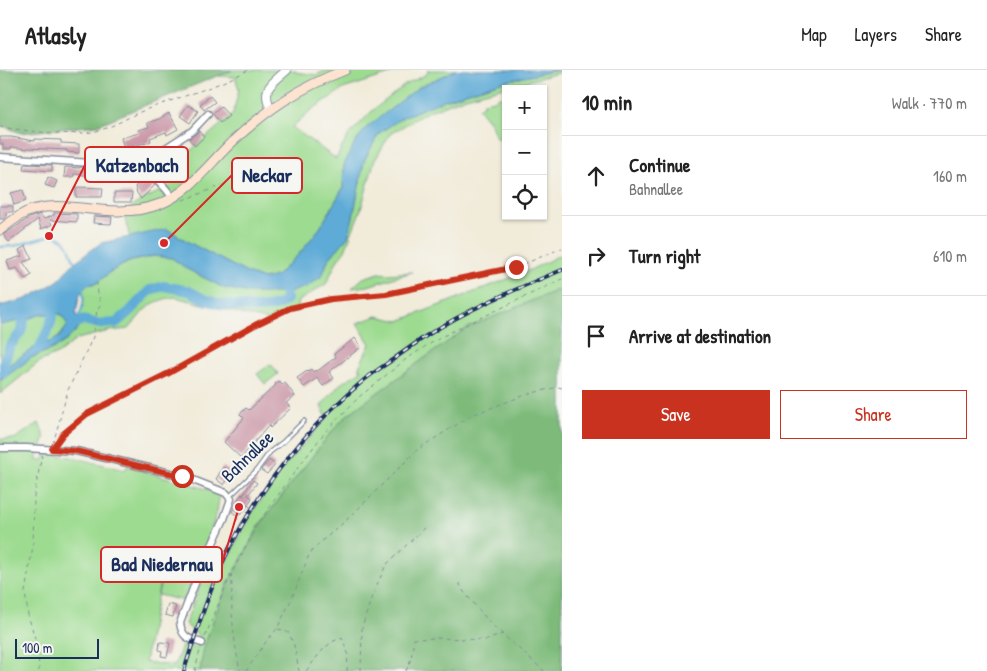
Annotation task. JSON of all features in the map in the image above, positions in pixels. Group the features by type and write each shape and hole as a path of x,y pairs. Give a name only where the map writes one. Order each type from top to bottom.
{"main road":[{"path":"0,230 27,212 44,207 58,206 126,212 160,204 173,198 200,176 229,145 286,98 307,86 345,70"}],"street":[{"path":"272,109 266,94 269,87 287,70"},
{"path":"141,168 150,158 192,131 208,114"},
{"path":"0,157 122,165 141,168 166,188 173,198"},
{"name":"Bahnallee","path":"0,448 76,451 182,476 217,488 230,496"},
{"path":"202,643 184,636 180,623 197,578 224,519 230,502 230,496"}],"lane":[{"name":"Bahnallee","path":"230,496 256,471 270,452 304,421"}],"path":[{"path":"0,127 48,133 100,130 144,110 216,86 248,70"},
{"path":"173,198 180,201 226,184"},
{"path":"52,449 63,434 87,414 171,372 255,325 290,308 331,299 386,294 516,267 562,248"},
{"path":"195,671 202,643 231,574 259,522 325,432 359,398 405,360 449,333 562,279"},
{"path":"52,449 68,390 93,337 97,310 102,304 98,294 98,283"},
{"path":"246,671 277,629 313,549 352,515 418,449 472,415 528,394 558,387 562,388"},
{"path":"39,671 38,648 28,615 25,592 33,546 34,496 43,449"},
{"path":"236,490 246,497"},
{"path":"236,521 243,510"},
{"path":"360,671 362,628 372,596 386,565 425,527"},
{"path":"231,574 232,610 240,671"},
{"path":"459,583 464,592 491,624 544,671"},
{"path":"277,629 289,633 294,645 299,671"},
{"path":"406,671 411,659 414,639 487,640 503,634"},
{"path":"306,671 327,645 335,639 342,638 348,653 347,671"}],"green space":[{"path":"0,70 232,70 97,125 21,133 0,125"},
{"path":"234,70 296,70 295,72 316,75 327,70 410,70 396,72 343,89 310,111 292,127 336,159 348,136 372,111 405,85 427,74 428,70 456,70 419,87 344,165 343,188 320,228 299,254 276,276 263,279 245,272 167,229 130,238 124,215 138,203 166,188 141,168 167,148 181,159 233,114 239,89 235,77 218,76"},
{"path":"562,70 562,72 512,85 502,85 502,88 466,97 427,112 390,134 374,162 361,209 345,250 338,259 326,284 298,301 296,311 269,321 175,297 166,299 148,307 129,329 109,331 77,339 59,353 39,362 0,394 0,381 31,358 55,348 78,318 84,301 83,290 87,285 97,283 110,272 129,262 153,256 172,258 187,269 224,288 322,276 328,260 348,237 364,161 379,133 403,117 444,100 501,82"},
{"path":"502,96 502,140 496,138 491,124 478,108 484,102"},
{"path":"562,254 562,288 467,329 346,416 328,436 261,523 229,582 215,615 204,648 200,671 0,671 0,439 14,439 39,423 45,438 36,460 44,460 45,454 71,457 125,470 127,466 220,493 217,512 206,544 207,548 185,601 158,595 163,572 178,574 181,565 164,559 145,662 174,666 183,644 197,648 199,636 185,624 211,560 225,565 251,514 285,465 327,418 321,406 340,384 361,371 359,367 370,344 357,323 377,316 399,321 526,272"},
{"path":"412,272 368,286 352,288 363,278 379,273"},
{"path":"562,288 562,671 200,671 204,648 215,615 229,582 261,523 328,436 346,416 467,328"},
{"path":"42,314 61,314 68,325 59,337 51,342 41,343 0,371 0,325"},
{"path":"271,364 278,374 265,384 257,374"}],"water":[{"path":"456,70 557,70 501,82 444,100 403,117 379,133 364,161 348,237 328,260 322,276 306,287 287,293 249,293 224,288 187,269 172,258 153,256 128,262 110,272 97,283 87,285 80,294 76,313 78,318 83,320 77,330 66,341 31,358 0,381 0,371 41,343 51,342 59,337 68,325 61,314 42,314 0,325 0,306 26,299 43,290 59,280 75,262 101,243 167,229 245,272 263,279 276,276 299,254 320,228 343,188 344,165 354,144 366,128 419,87"}],"building":[{"path":"210,96 215,102 204,110 200,104"},
{"path":"188,105 198,111 190,123 180,116"},
{"path":"221,107 229,116 220,123 213,114"},
{"path":"169,113 178,129 167,135 166,132 150,138 151,141 144,144 124,149 121,138 139,133 138,130 149,127 147,123"},
{"path":"199,131 204,137 195,146 189,139"},
{"path":"0,137 35,141 35,139 61,140 61,143 79,144 79,153 67,152 67,150 11,147 11,149 3,149 3,144 0,144"},
{"path":"24,164 52,165 52,171 23,169"},
{"path":"65,167 131,171 130,180 74,174 73,177 64,177"},
{"path":"138,173 155,185 141,199 135,187 140,181 131,180"},
{"path":"48,177 57,181 54,188 45,185"},
{"path":"76,187 103,188 102,197 76,197"},
{"path":"23,190 26,201 14,205 11,193"},
{"path":"114,193 132,193 131,202 114,202"},
{"path":"0,206 13,206 13,212 6,212 5,219 0,219"},
{"path":"54,213 77,214 77,222 50,220 52,225 41,229 38,219 9,242 3,235 29,218 40,214 44,219 54,215"},
{"path":"94,216 112,217 111,224 93,223"},
{"path":"26,246 32,259 23,262 32,275 25,279 17,268 10,270 7,261 22,256 19,250"},
{"path":"355,338 361,347 329,372 334,378 323,386 317,378 304,387 297,378 311,369 313,372 315,370 316,372 336,357 334,354"},
{"path":"279,381 282,385 285,383 295,396 286,403 291,408 270,428 269,425 241,458 224,442 244,418 240,414 246,408 249,410"},
{"path":"269,460 275,465 267,474 261,470"},
{"path":"223,467 232,473 224,485 216,479"},
{"path":"253,480 257,483 248,495 252,498 244,511 242,510 238,516 232,512 234,505"},
{"path":"168,604 176,606 173,617 165,615"},
{"path":"160,642 170,643 167,657 161,656 162,651 159,650"}],"waterway":[{"path":"0,247 14,246 49,236 56,236 64,240 69,247 75,264"},
{"path":"72,325 83,320 99,324 116,323 150,290 164,286 189,291 219,304 253,308 278,305 287,299 282,287"},
{"path":"78,318 83,304 82,290"},
{"path":"39,349 50,325 53,314 52,302"},
{"path":"4,373 4,362 10,346 21,332 27,308"}],"railway":[{"path":"184,671 210,593 230,547 272,479 306,436 364,380 426,336 475,308 562,270"}],"place":[{"name":"Katzenbach","path":"49,236"},
{"name":"Neckar","path":"164,243"},
{"name":"Bad Niedernau","path":"239,507"}],"route":[{"path":"182,476 76,451 52,449 63,434 87,414 171,372 255,325 290,308 331,299 386,294 516,267"}]}
